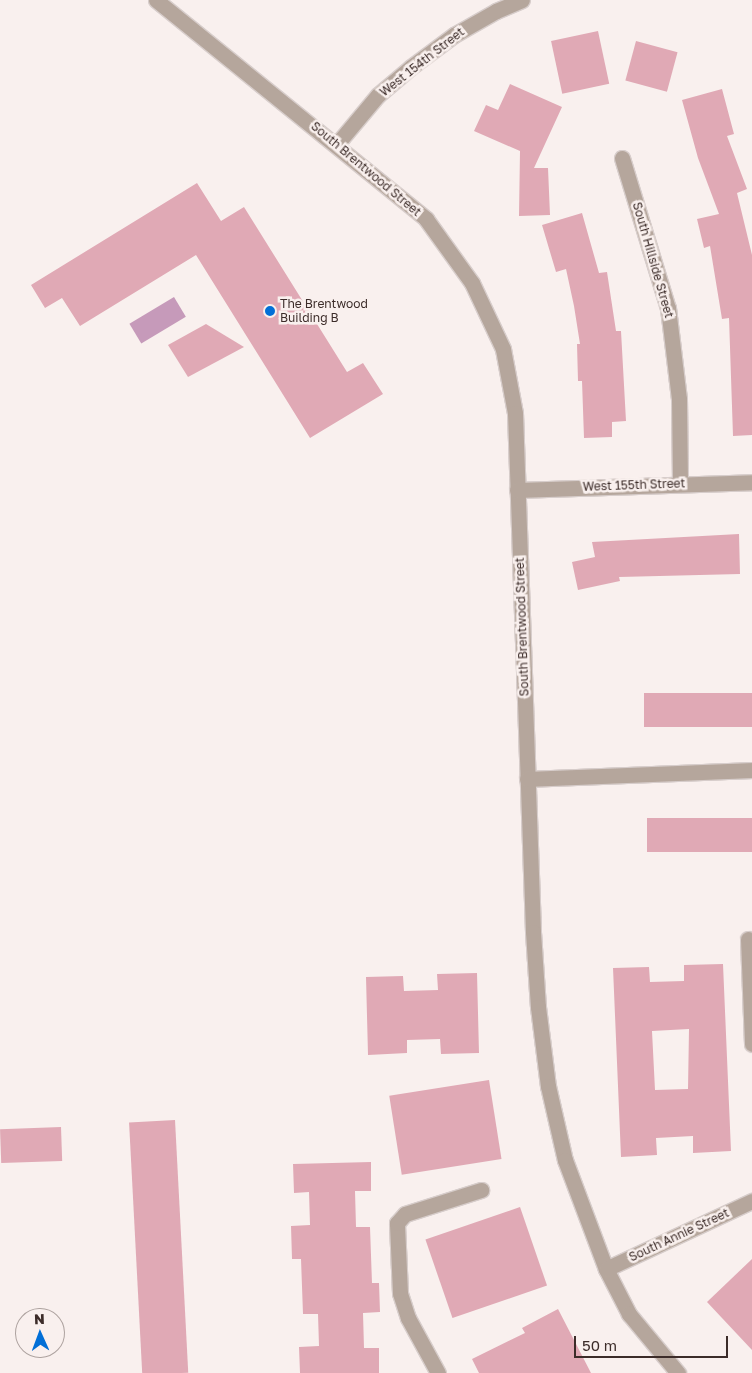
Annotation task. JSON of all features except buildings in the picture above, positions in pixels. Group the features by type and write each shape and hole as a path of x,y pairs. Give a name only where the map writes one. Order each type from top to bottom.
{"street":[{"name":"South Brentwood Street","path":"156,0 337,144 426,219 472,283 503,349 515,413 537,989 548,1086 565,1160 606,1269 629,1314 678,1373"},
{"name":"West 154th Street","path":"337,144 378,95 411,67 454,35 496,11 522,0"},
{"name":"South Hillside Street","path":"622,158 668,308 679,399 680,483"},
{"name":"West 155th Street","path":"517,490 752,482"},
{"path":"528,779 752,770"},
{"path":"748,939 752,1044"},
{"path":"438,1373 408,1318 400,1293 397,1223 405,1214 481,1190"},
{"name":"South Annie Street","path":"606,1269 752,1201"}],"shaded area":[{"path":"174,297 186,317 141,343 129,324"}],"place":[{"name":"The Brentwood Building B","path":"270,311"}]}
